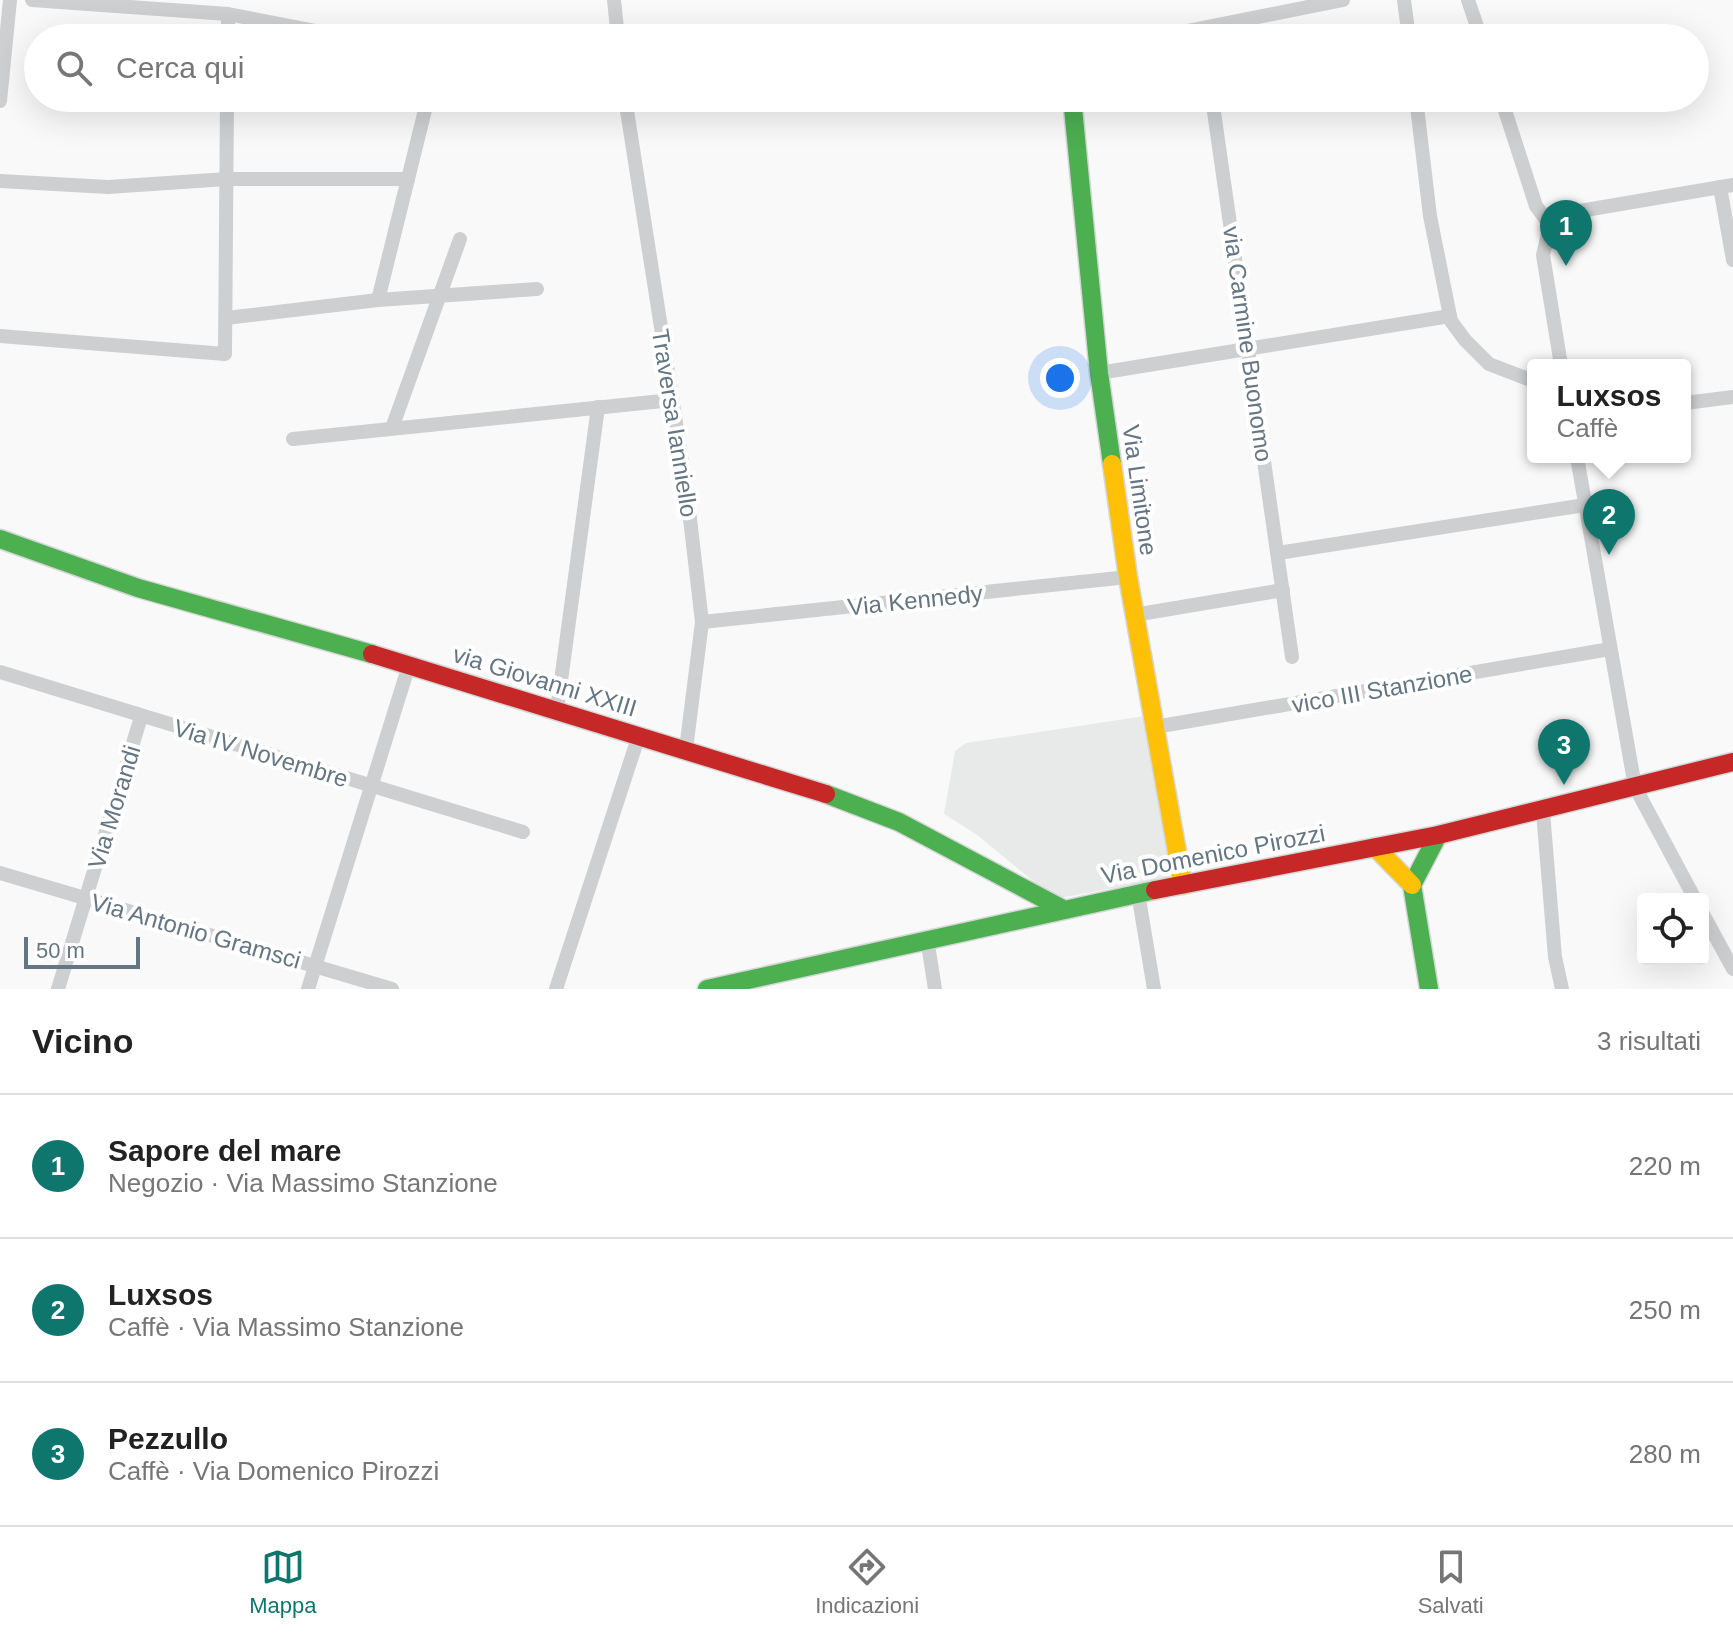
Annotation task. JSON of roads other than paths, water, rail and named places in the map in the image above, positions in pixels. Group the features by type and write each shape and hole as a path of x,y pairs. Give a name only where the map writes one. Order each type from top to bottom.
{"street":[{"path":"0,101 10,0"},
{"path":"32,0 228,14 280,24"},
{"path":"614,0 617,24"},
{"path":"1240,24 1343,0"},
{"path":"1404,0 1407,24"},
{"path":"1468,0 1476,24"},
{"path":"228,14 228,24"},
{"path":"0,336 225,354 227,112"},
{"path":"378,300 425,112"},
{"name":"Traversa Ianniello","path":"627,112 672,400 702,622 686,749"},
{"name":"Via Limitone","path":"1073,112 1099,373 1134,615 1183,885"},
{"name":"via Carmine Buonomo","path":"1214,112 1292,657"},
{"path":"1418,112 1430,216 1450,316 1465,340 1489,364 1527,379"},
{"path":"1506,112 1536,206 1550,225"},
{"path":"0,181 108,187 227,179 408,179"},
{"path":"1560,359 1543,255 1550,225 1568,213 1727,186 1733,260"},
{"path":"392,428 460,239"},
{"path":"226,318 378,300 537,289"},
{"path":"1099,373 1450,316"},
{"path":"1691,402 1733,397"},
{"path":"293,439 672,400"},
{"path":"557,710 598,407"},
{"path":"1578,463 1635,787 1692,893"},
{"path":"1278,553 1585,505"},
{"name":"via Giovanni XXIII","path":"0,539 138,588 409,665 686,749 899,822 1061,908"},
{"name":"Via Kennedy","path":"702,622 1128,577"},
{"path":"1134,615 1283,590"},
{"name":"vico III Stanzione","path":"1155,727 1610,649"},
{"path":"308,989 409,665"},
{"name":"Via IV Novembre","path":"0,672 523,832"},
{"name":"Via Morandi","path":"58,989 141,717"},
{"path":"556,989 639,735"},
{"name":"Via Domenico Pirozzi","path":"707,989 1061,908 1543,812 1733,762"},
{"path":"1543,812 1555,957 1562,989"},
{"path":"1415,877 1438,835"},
{"path":"1391,844 1415,877"},
{"path":"1391,844 1415,850 1415,877 1429,989"},
{"name":"Via Antonio Gramsci","path":"0,873 392,989"},
{"path":"1138,893 1154,989"},
{"path":"1709,925 1733,969"},
{"path":"927,938 935,989"}],"place":[{"name":"Sapore del mare","path":"1566,266"},
{"name":"Luxsos","path":"1609,555"},
{"name":"Pezzullo","path":"1564,785"}]}
